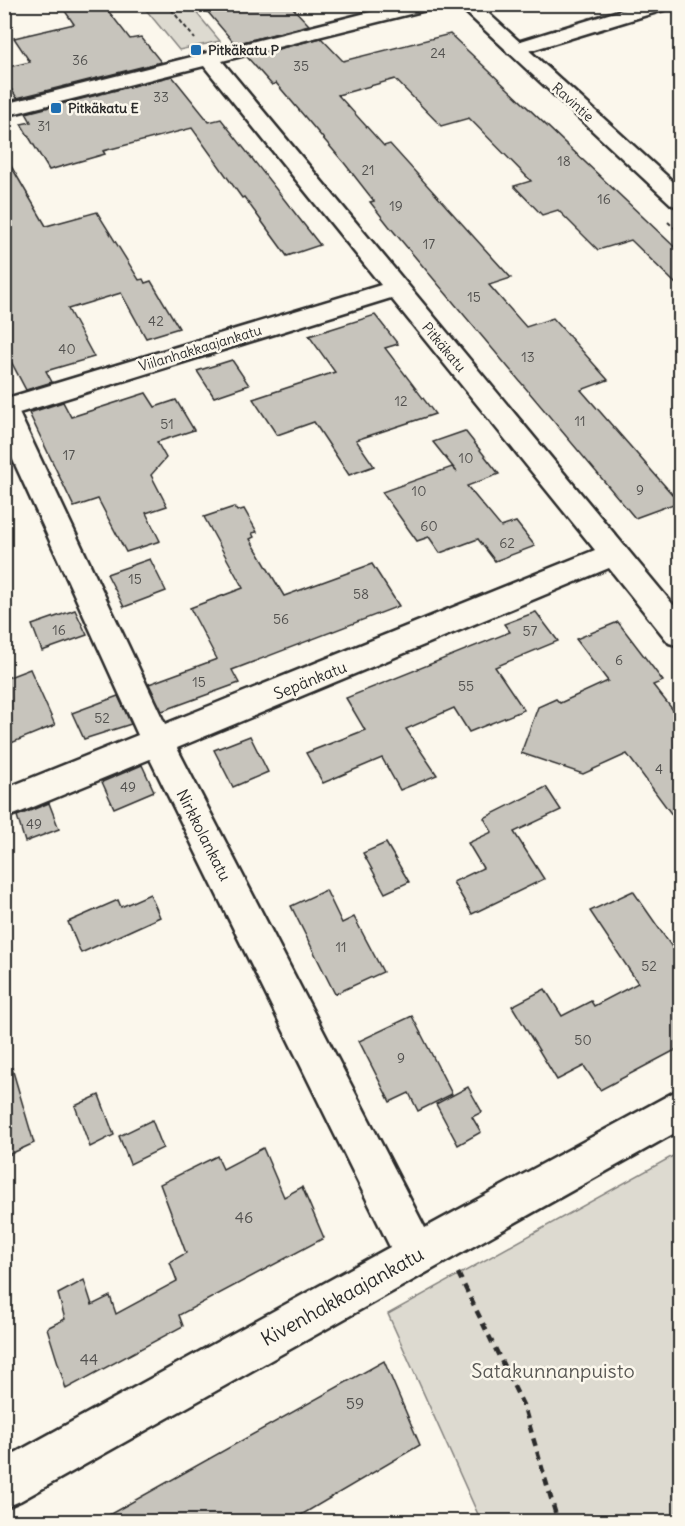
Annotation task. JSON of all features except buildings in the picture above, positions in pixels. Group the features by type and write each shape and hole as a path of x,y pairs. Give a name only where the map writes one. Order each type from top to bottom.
{"street":[{"path":"4,110 203,50 427,4"},
{"name":"Ravintie","path":"466,4 681,200"},
{"path":"515,49 663,4"},
{"name":"Pitkäkatu","path":"203,50 681,633"},
{"name":"Viilanhakkaajankatu","path":"4,409 396,288"},
{"name":"Nirkkolankatu","path":"4,409 158,743 429,1248"},
{"name":"Sepänkatu","path":"4,804 615,555"},
{"name":"Kivenhakkaajankatu","path":"4,1485 681,1109"}],"path":[{"path":"167,4 203,50"},
{"path":"429,1248 524,1407 558,1521"}],"green space":[{"path":"142,5 190,5 220,41 179,50"},
{"name":"Satakunnanpuisto","path":"680,1152 680,1521 481,1521 388,1314"}],"place":[{"name":"Pitkäkatu P","path":"196,50"},
{"name":"Pitkäkatu E","path":"56,108"}]}
